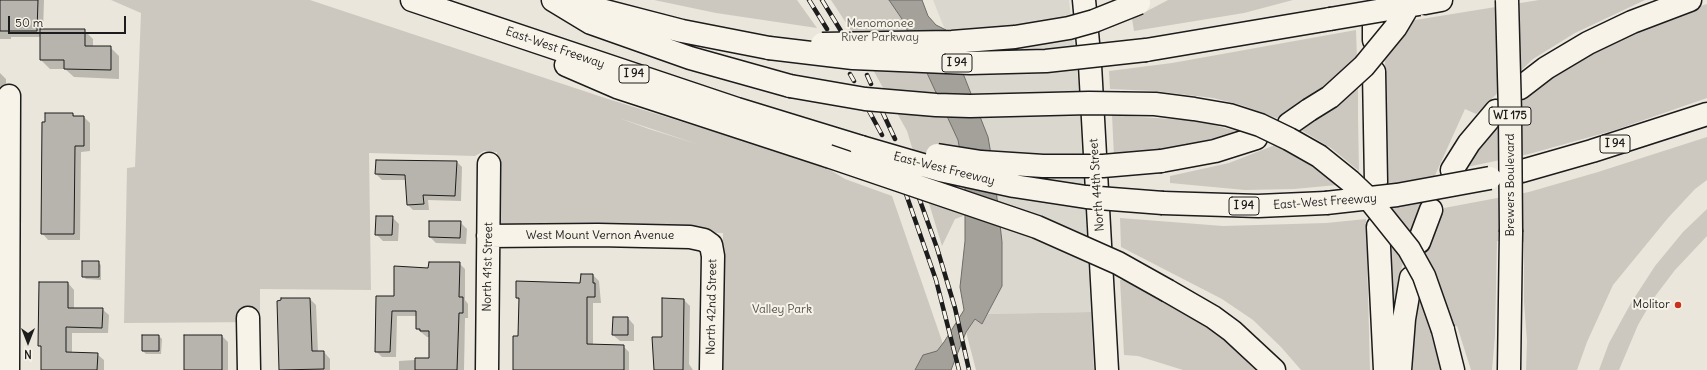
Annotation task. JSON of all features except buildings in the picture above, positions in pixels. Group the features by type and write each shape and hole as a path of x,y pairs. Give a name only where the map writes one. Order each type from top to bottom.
{"main road":[{"name":"East-West Freeway","path":"412,0 860,147 940,170 1014,186 1086,197 1163,203 1258,206 1326,203 1397,195 1494,178"},
{"path":"553,0 591,23 690,58 790,86 865,99 936,105 970,106 1089,103 1155,104 1229,115 1260,125 1319,156 1350,180 1390,223 1409,248 1424,276 1435,304 1453,370"},
{"name":"I 94","path":"565,0 682,31 769,48 861,59 970,63 1046,61 1146,50 1426,1"},
{"name":"North 44th Street","path":"1084,0 1090,65 1107,370"},
{"name":"Brewers Boulevard","path":"1507,0 1511,232 1509,370"},
{"path":"1520,88 1546,68 1588,43 1632,22 1690,0"},
{"path":"769,48 852,43 952,42 1015,37 1069,28 1094,21 1142,1"},
{"path":"1288,124 1330,96 1364,66 1396,27 1426,1"},
{"path":"452,13 617,87 828,156 1037,227 1118,263 1197,307 1232,331 1274,370"},
{"path":"1374,72 1376,182"},
{"path":"8,370 4,230 9,96"},
{"path":"1452,170 1469,143 1496,111"},
{"name":"I 94","path":"1522,171 1599,149 1707,114"},
{"path":"860,147 923,153 981,162 1043,166 1104,166 1161,161 1215,152 1256,138"},
{"name":"North 41st Street","path":"487,370 489,164"},
{"path":"1419,242 1431,210"},
{"path":"1378,227 1385,370"},
{"name":"West Mount Vernon Avenue","path":"488,236 690,237 704,240 711,245"},
{"name":"North 42nd Street","path":"711,245 713,256 711,370"},
{"path":"1400,370 1404,319 1411,278"},
{"path":"248,318 249,370"}],"shaded area":[{"path":"889,0 922,0 928,16 936,25 946,30 988,137 994,172 1002,242 1002,286 982,324 975,319 966,332 951,370 915,370 923,355 937,351 964,310 960,287 965,241 965,179 958,140 902,19"},
{"path":"933,0 1069,0 1078,80 1091,312 988,314 1002,286 988,137"}],"green space":[{"name":"Valley Park","path":"111,0 310,0 608,99 822,165 845,179 892,196 952,370 722,370 723,233 504,226 497,219 497,152 484,151 475,156 369,153 371,290 260,289 260,322 124,323 127,168 135,167 141,13","holes":["619,118 697,144 649,129"]},
{"path":"654,0 797,0 817,28 716,13"},
{"name":"Menomonee River Parkway","path":"831,0 889,0 902,19 958,140 965,179 966,215 955,219 942,246 907,131 852,32"},
{"path":"1168,0 1293,0 1244,13 1134,31 1132,19"},
{"path":"1539,0 1645,0 1575,33 1533,59 1476,114 1465,109 1413,224 1399,278 1396,324 1389,243 1384,25"},
{"path":"1707,4 1707,98 1615,130 1529,154 1462,168 1486,135 1528,92 1555,71 1654,21"},
{"path":"1356,30 1357,60 1318,93 1279,119 1241,105 1213,98 1154,91 1110,89 1109,71 1172,63"},
{"path":"1358,87 1359,171 1331,148 1301,130"},
{"path":"1112,115 1185,120 1210,124 1247,134 1216,142 1114,157"},
{"path":"1707,137 1707,180 1695,189 1668,218 1613,285 1587,342 1577,370 1526,370 1527,341 1524,302 1524,242 1497,241 1495,336 1492,370 1471,370 1457,326 1433,336 1444,370 1407,370 1416,293 1430,237 1444,208 1529,192 1598,172"},
{"path":"1275,145 1313,167 1337,185 1294,189 1245,190 1170,183 1170,176 1229,163"},
{"path":"1707,209 1707,236 1675,270 1653,299 1638,325 1619,370 1599,370 1609,343 1631,303 1655,266 1683,232"},
{"path":"1120,218 1223,226 1326,223 1366,219 1370,370 1301,370 1281,347 1253,320 1222,299 1121,247"},
{"path":"1122,275 1180,304 1265,370 1183,370 1138,356 1124,355 1120,280 1122,280"},
{"path":"1091,312 1094,370 976,370 966,332 975,319 982,324 988,314"}],"railway":[{"path":"809,0 827,29"},
{"path":"822,0 841,31"},
{"path":"850,74 854,81"},
{"path":"867,75 871,84"},
{"path":"868,109 882,135"},
{"path":"882,111 895,139"},
{"path":"905,191 936,280 959,370"},
{"path":"918,195 937,248 955,308 969,370"}],"place":[{"name":"Molitor","path":"1678,305"}]}
